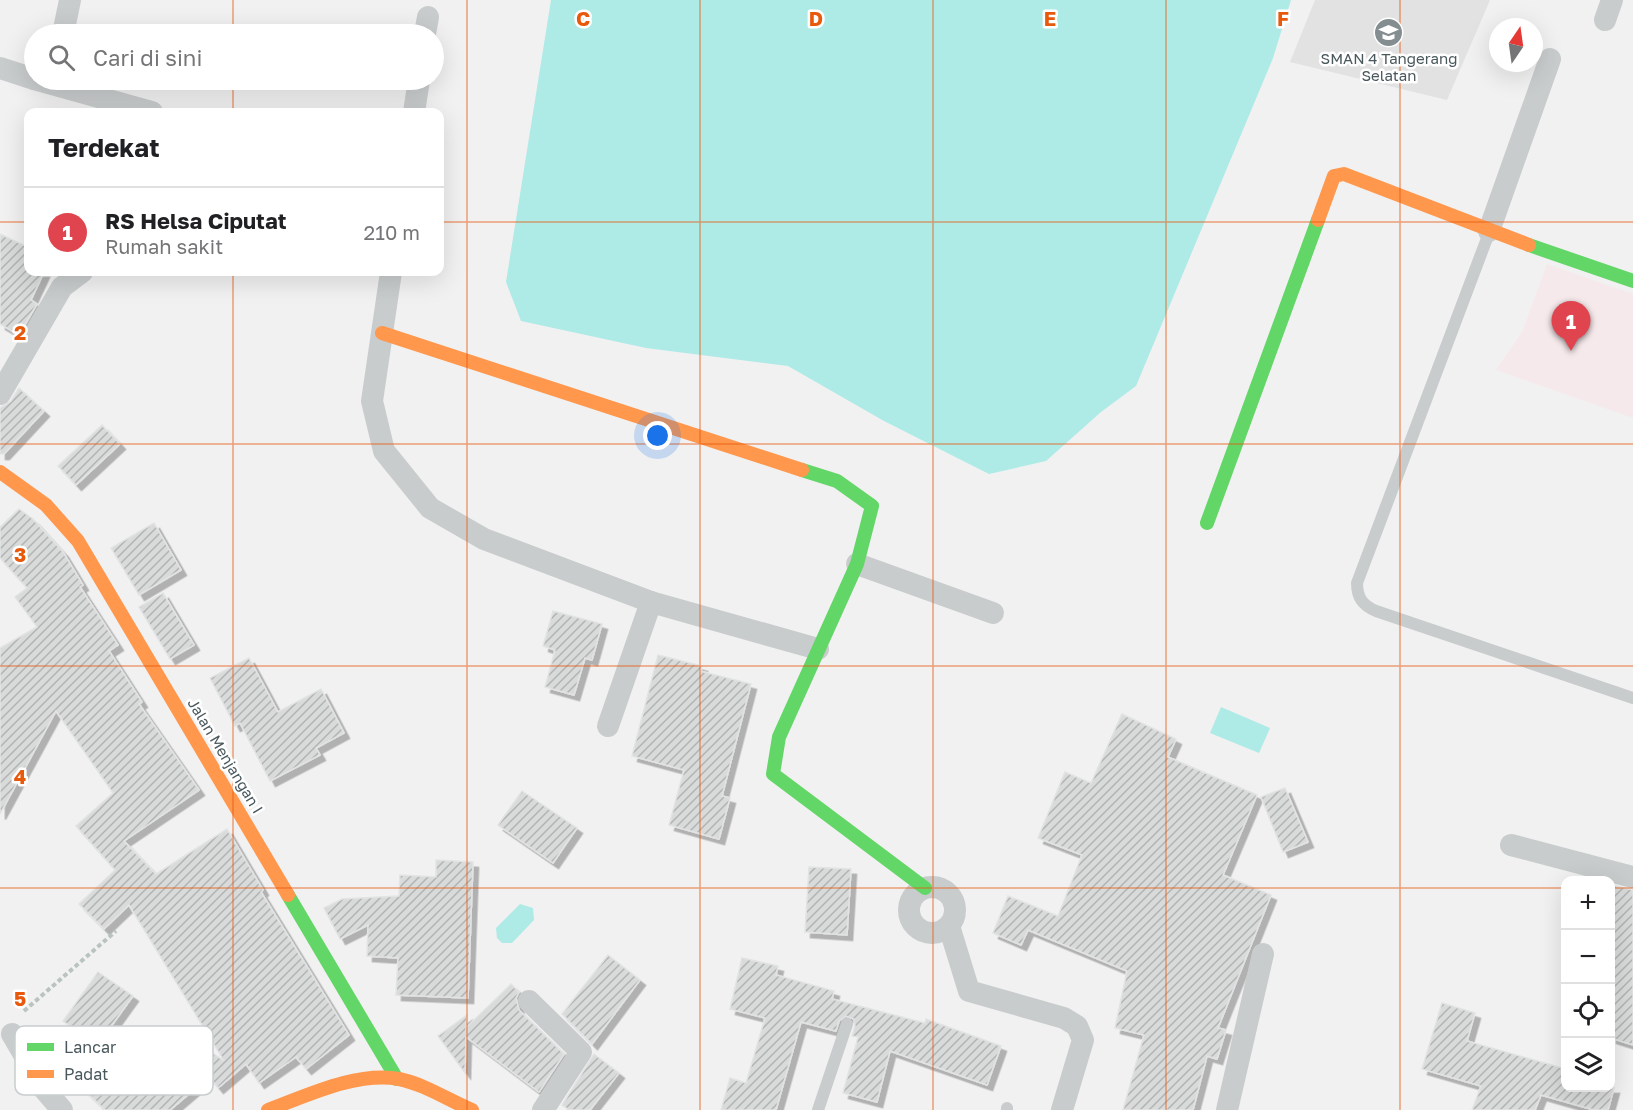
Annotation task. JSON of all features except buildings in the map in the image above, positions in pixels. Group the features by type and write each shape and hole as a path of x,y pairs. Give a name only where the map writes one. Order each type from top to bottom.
{"street":[{"path":"65,24 70,0"},
{"path":"1489,231 1550,59"},
{"path":"0,68 24,75"},
{"path":"75,90 138,108"},
{"path":"415,108 417,90"},
{"path":"1207,523 1334,176 1344,174 1489,231 1633,281"},
{"path":"0,394 62,287 77,276"},
{"path":"390,276 372,401 384,451 430,508 484,539 651,602 818,649"},
{"path":"382,333 837,481 872,506 857,564 778,737 773,774 884,855 925,888 940,888 952,898 955,912 949,926 934,934 918,929 912,923 909,907 912,899 925,888"},
{"name":"Jalan Menjangan I","path":"0,472 46,505 78,542 397,1079"},
{"path":"857,564 993,613"},
{"path":"608,726 651,602"},
{"path":"1511,845 1633,877"},
{"path":"949,926 969,991 1064,1018 1072,1022 1081,1032 1083,1040 1079,1059 1062,1110"},
{"path":"1227,1110 1263,954"},
{"path":"529,1001 580,1052 543,1110"},
{"path":"12,1034 15,1039"},
{"path":"268,1110 320,1090 357,1082 397,1079 472,1110"},
{"path":"49,1095 62,1110"}],"lane":[{"path":"1489,231 1357,583 1358,596 1367,607 1376,611 1633,699"},
{"path":"818,1110 847,1024"}],"path":[{"path":"12,1034 16,1018 117,931"}],"shaded area":[{"name":"SMAN 4 Tangerang Selatan","path":"1315,0 1490,0 1447,100 1290,62"},
{"path":"1547,264 1633,294 1633,418 1496,370 1522,332"}],"water":[{"path":"551,0 1291,0 1273,58 1136,386 1101,412 1046,461 989,474 884,421 788,366 646,348 521,321 506,282"},
{"path":"1221,707 1270,728 1259,753 1210,733"},
{"path":"520,904 533,908 534,920 512,943 502,943 497,938 496,928"}],"traffic: fast":[{"path":"1207,523 1318,220"},
{"path":"1529,245 1633,281"},
{"path":"802,470 837,481 872,506 857,564 779,737 773,774 925,888"},
{"path":"288,895 397,1079"}],"traffic: slow":[{"path":"1318,220 1334,176 1344,174 1529,245"},
{"path":"382,333 802,470"},
{"path":"0,472 46,505 78,541 288,895"},
{"path":"268,1110 332,1086 366,1078 383,1077 418,1085 472,1110"}],"place":[{"name":"SMAN 4 Tangerang Selatan","path":"1389,32"},
{"name":"RS Helsa Ciputat","path":"1571,351"}]}
